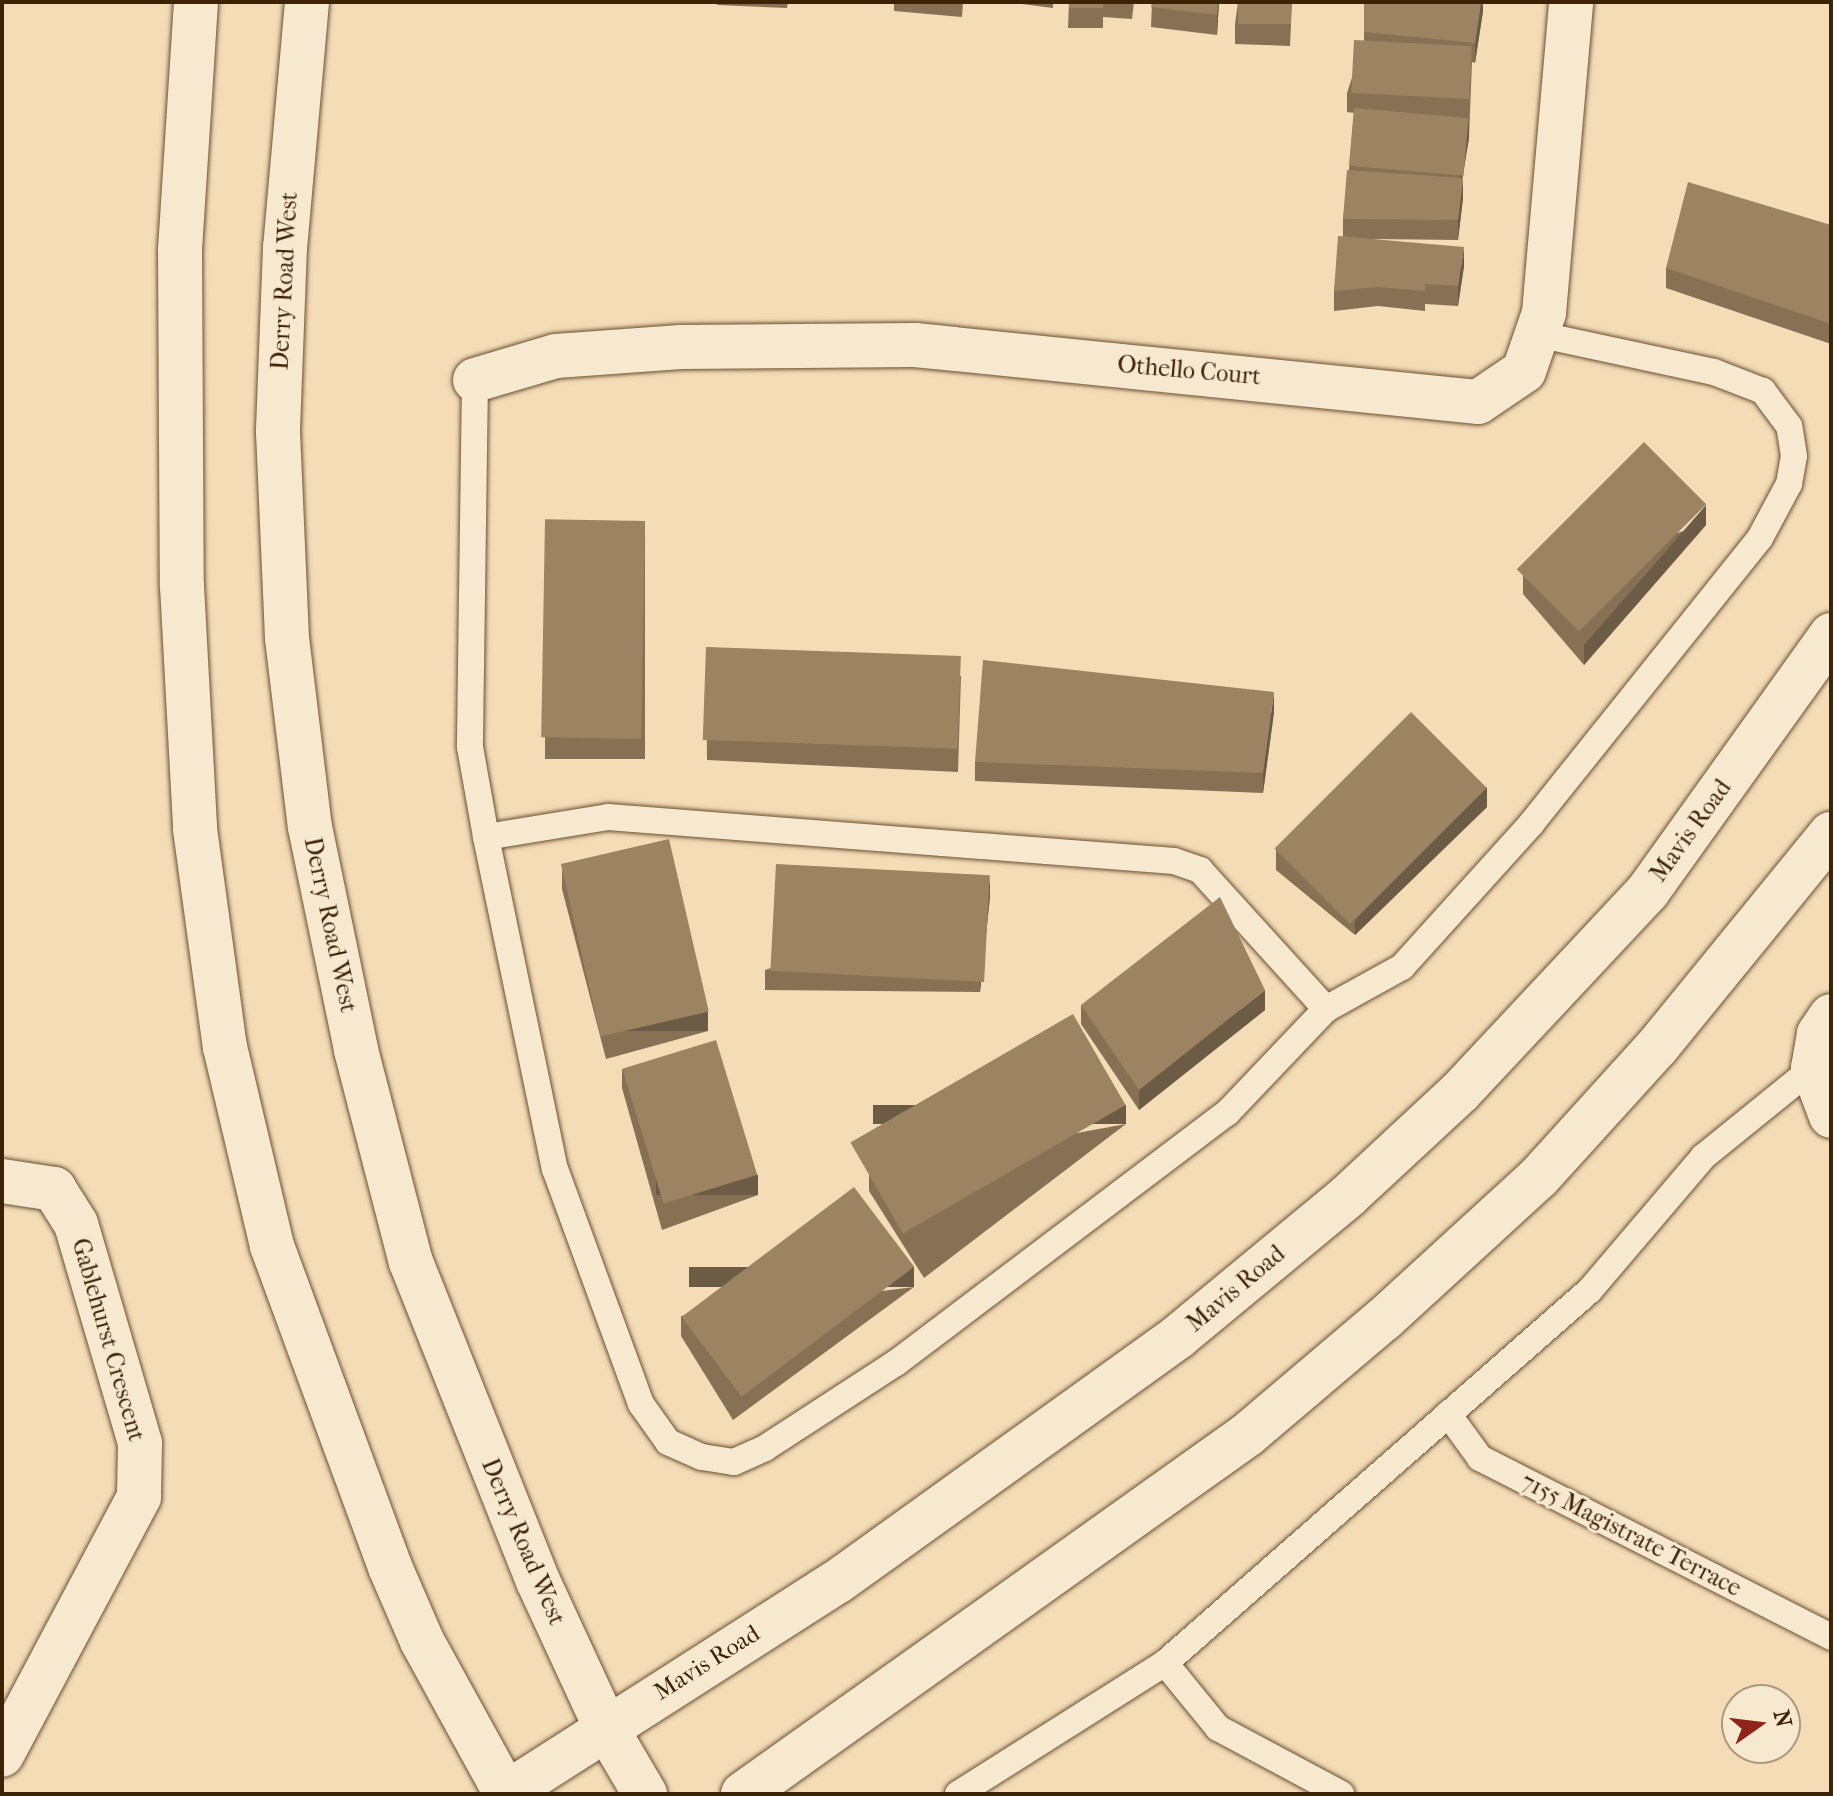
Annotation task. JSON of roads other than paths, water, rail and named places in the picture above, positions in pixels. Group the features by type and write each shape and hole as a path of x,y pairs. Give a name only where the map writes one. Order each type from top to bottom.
{"main road":[{"path":"196,2 180,251 184,673 195,829 225,1047 272,1246 390,1567 422,1641 506,1794"},
{"name":"Derry Road West","path":"307,2 285,247 278,432 287,638 310,827 356,1050 411,1262 498,1488 605,1726 645,1794"},
{"name":"Othello Court","path":"475,380 556,356 681,347 915,345 1478,402 1524,371 1544,313 1571,2"},
{"name":"Mavis Road","path":"506,1794 605,1726 837,1582 1179,1336 1348,1196 1460,1092 1648,891 1831,635"},
{"path":"743,1794 1247,1435 1384,1319 1539,1177 1657,1047 1831,834"},
{"path":"1831,1016 1819,1034 1813,1068 1831,1116"},
{"name":"Gablehurst Crescent","path":"2,1181 54,1189 76,1224 140,1443 139,1497 2,1755"}],"lane":[{"path":"475,380 470,747 555,1169 641,1404 668,1442 702,1457 734,1462 765,1448 896,1363 1227,1113 1326,1009 1402,967 1531,824 1760,538 1789,484 1794,456 1789,426 1763,391 1714,372 1536,334"},
{"path":"486,837 608,817 1174,861 1200,870 1326,1009"},
{"path":"958,1794 1165,1663 1590,1290 1703,1157 1813,1068"},
{"name":"7155 Magistrate Terrace","path":"1448,1414 1480,1458 1831,1637"},
{"path":"1165,1663 1218,1728 1341,1794"}]}
